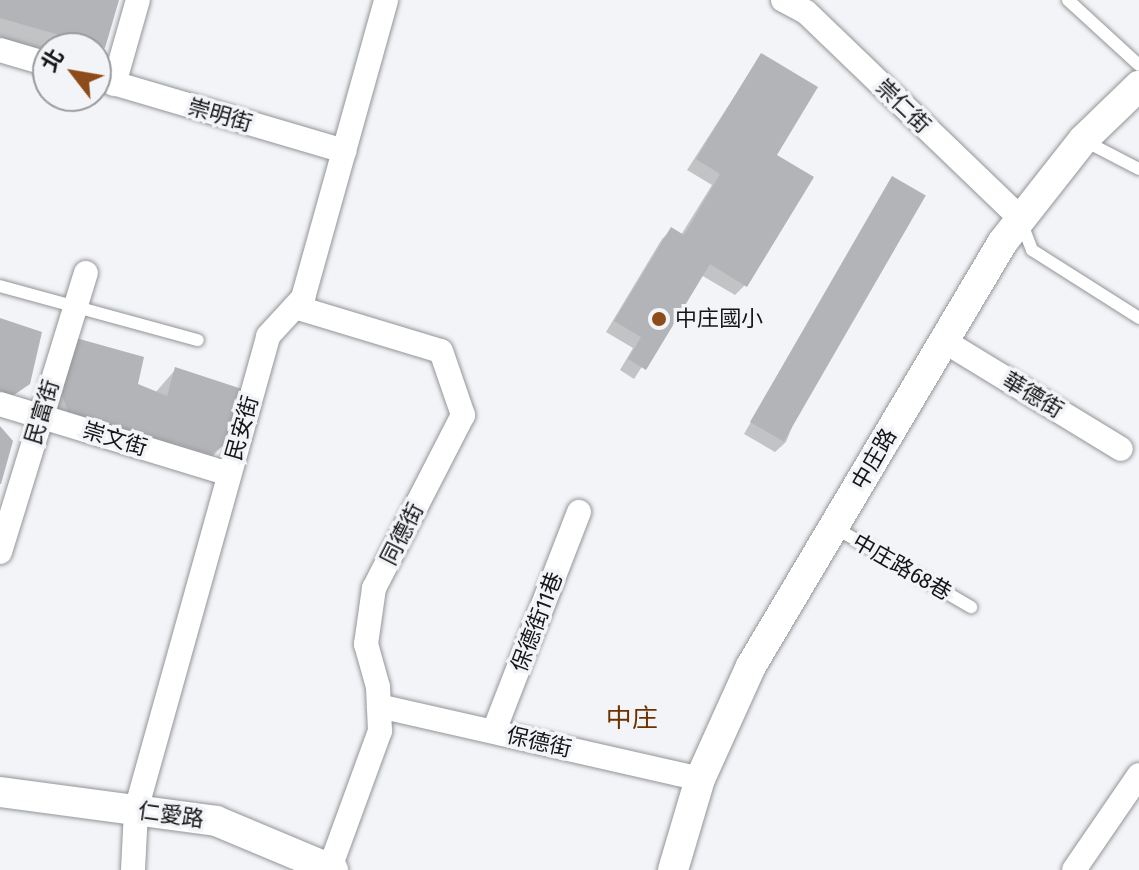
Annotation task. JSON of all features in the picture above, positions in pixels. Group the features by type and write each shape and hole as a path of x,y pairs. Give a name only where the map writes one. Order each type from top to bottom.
{"street":[{"path":"112,64 138,0"},
{"name":"民安街","path":"133,870 136,810 268,336 295,307 344,151 386,0"},
{"name":"崇仁街","path":"783,0 809,6 1019,217"},
{"path":"0,50 32,59"},
{"name":"崇明街","path":"112,83 344,151"},
{"name":"中庄路","path":"673,870 700,779 751,666 944,341 1019,217 1083,140 1139,86"},
{"name":"民富街","path":"0,552 86,273"},
{"name":"同德街","path":"295,307 441,351 463,415 374,588 366,644 379,706 380,731 330,869"},
{"name":"華德街","path":"944,341 1121,449"},
{"name":"崇文街","path":"0,404 229,474"},
{"name":"保德街11巷","path":"494,731 579,512"},
{"name":"保德街","path":"379,706 700,779"},
{"path":"1074,870 1139,775"},
{"name":"仁愛路","path":"0,792 216,821 330,869"}],"lane":[{"path":"1068,0 1139,65"},
{"path":"1083,140 1139,169"},
{"path":"1019,217 1032,250 1139,318"},
{"path":"0,286 198,340"},
{"name":"中庄路68巷","path":"834,527 971,607"}],"building":[{"path":"0,0 119,0 110,32 49,32 0,18"},
{"path":"761,53 818,87 777,155 814,177 747,287 710,264 646,370 628,359 641,337 614,321 671,227 684,235 720,174 696,159"},
{"path":"892,176 926,196 784,441 750,422"},
{"path":"0,318 42,332 30,384 11,397 0,393"},
{"path":"76,338 144,357 138,384 167,396 175,367 242,389 230,441 211,454 68,412 61,392"},
{"path":"0,426 13,441 1,484 0,484"}],"place":[{"name":"中庄國小","path":"659,319"}],"district":[{"name":"中庄","path":"632,719"}]}
